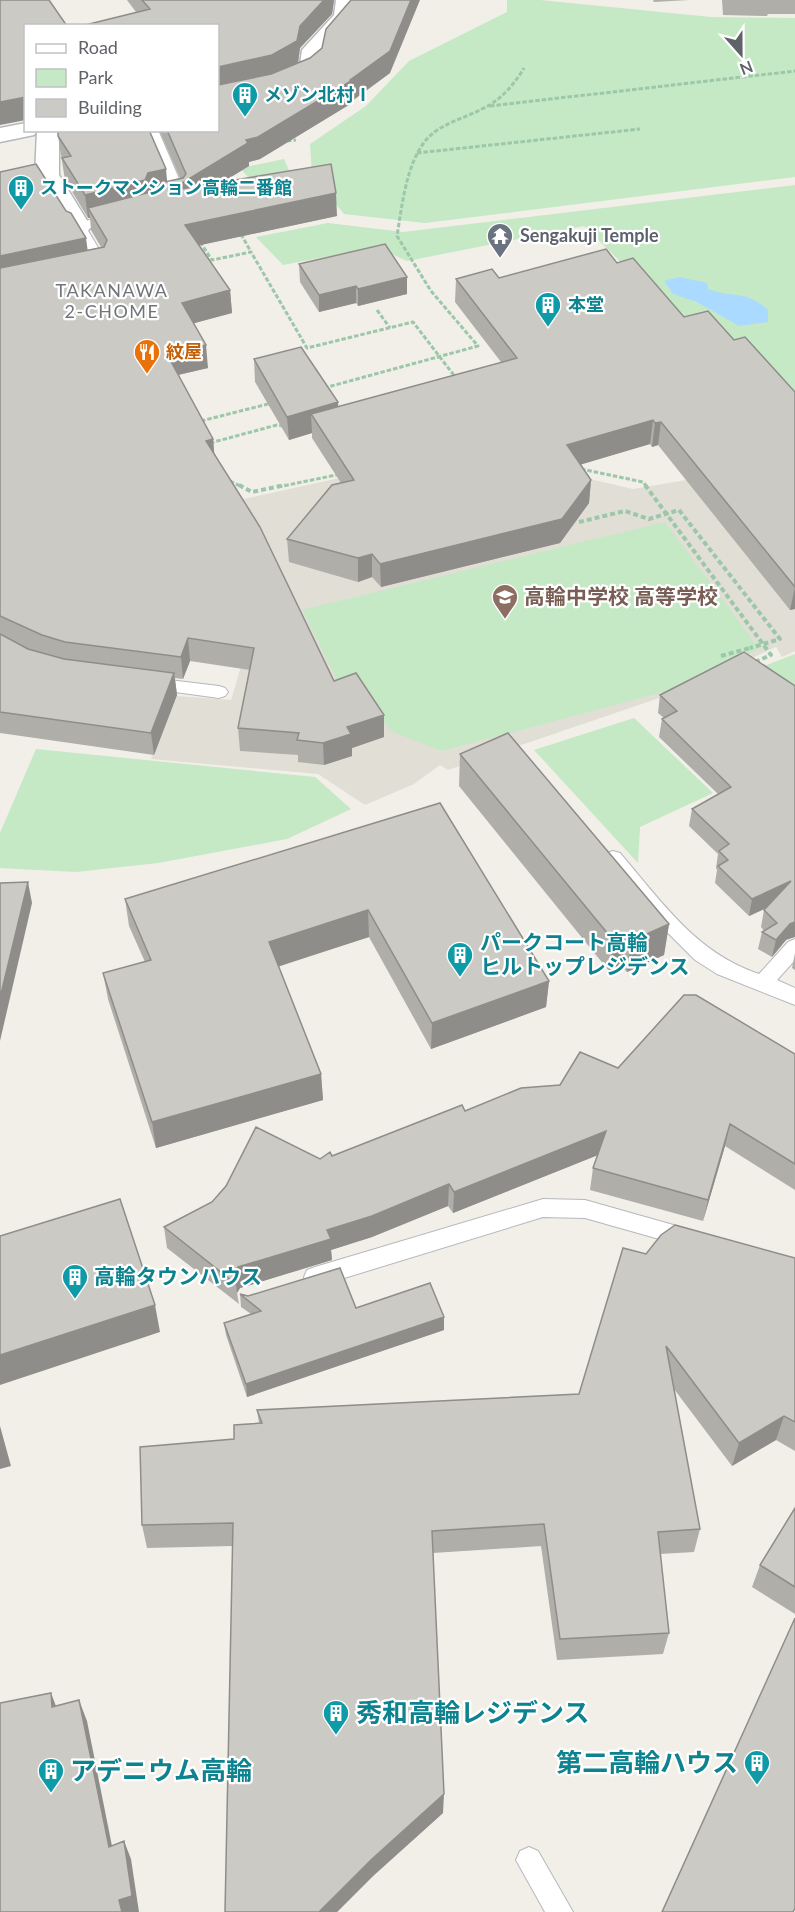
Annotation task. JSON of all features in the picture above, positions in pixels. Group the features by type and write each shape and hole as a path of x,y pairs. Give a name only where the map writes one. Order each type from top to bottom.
{"street":[{"path":"219,99 282,84 311,67 313,50 344,17 347,0"},
{"path":"0,135 24,130"},
{"path":"48,132 46,175 79,227"}],"lane":[{"path":"152,132 179,195 156,201 159,206"},
{"path":"79,269 101,264 79,227 125,215"},
{"path":"138,682 219,692"},
{"path":"605,850 696,952 717,966 764,982 795,997"},
{"path":"764,982 795,947"},
{"path":"294,1283 543,1208 585,1209 708,1244"},
{"path":"529,1860 560,1912"}],"path":[{"path":"321,388 478,346 431,291 397,236 417,153 429,136 448,123 489,106 512,89 524,68"},
{"path":"489,106 795,71"},
{"path":"417,153 640,129"},
{"path":"284,142 296,140"},
{"path":"240,230 267,283 307,348 413,321 457,379 453,385"},
{"path":"200,242 212,260 251,252"},
{"path":"377,310 390,327"},
{"path":"200,421 268,404"},
{"path":"204,445 277,425 288,426"},
{"path":"579,468 643,482 771,654 750,664"},
{"path":"225,479 252,492 347,473"},
{"path":"579,522 624,511 649,519 679,510 780,639 721,656"}],"shaded area":[{"name":"高輪中学校 高等学校","path":"795,416 795,651 782,657 776,647 677,692 448,770 440,765 414,784 365,805 318,774 151,759 176,696 231,700 249,640 239,500 444,455 499,458 633,489 710,476"}],"green space":[{"path":"507,0 540,0 711,17 795,18 795,177 425,223 344,214 312,174 310,144 366,106 409,61 507,12"},
{"path":"284,159 292,177 255,185 240,168"},
{"path":"795,185 795,412 681,321 584,226 407,261 376,247 283,265 256,237 328,223 403,232"},
{"path":"665,522 759,649 678,688 442,751 393,732 356,689 342,690 302,610"},
{"path":"795,654 795,697 756,669"},
{"path":"634,718 713,793 640,827 638,863 534,750"},
{"path":"36,749 315,777 351,809 287,839 158,863 76,872 0,868 0,833"}],"water":[{"path":"679,277 707,283 708,289 717,292 753,299 768,310 768,322 739,326 697,302 673,294 664,281"}],"building":[{"path":"0,0 49,0 66,24 24,24 24,97 0,102"},
{"path":"142,0 324,0 300,26 297,41 272,55 219,67 219,24 89,24 150,9"},
{"path":"351,0 411,0 390,51 351,81 258,137 246,140 248,143 169,191 331,164 336,193 185,225 230,290 182,303 206,345 167,354 213,439 206,441 260,527 334,681 356,673 384,715 347,727 351,734 323,743 297,740 299,733 238,728 254,648 188,638 181,657 65,642 42,635 0,616 0,268 104,247 107,240 88,208 162,189 165,182 183,178 186,174 168,132 219,132 219,85 271,74 310,58 322,48 326,29"},
{"path":"58,132 150,132 166,169 148,173 145,180 85,195 62,158 71,156 58,136"},
{"path":"36,164 86,238 0,256 0,172"},
{"path":"385,244 407,277 358,289 356,286 319,295 299,264"},
{"path":"606,249 617,263 633,258 684,317 708,311 734,340 745,337 795,392 795,587 661,422 655,423 653,420 567,445 591,480 562,519 380,564 372,554 358,558 287,539 332,485 354,480 311,414 517,358 456,279 492,269 499,278"},
{"path":"301,347 338,402 287,417 254,359"},
{"path":"0,634 28,649 64,659 174,673 151,733 0,712"},
{"path":"744,652 795,686 795,922 790,924 776,940 762,932 777,923 764,910 791,881 752,899 718,866 728,860 719,851 729,844 692,809 731,787 662,719 677,711 660,695"},
{"path":"508,733 669,924 631,941 625,935 613,940 460,754"},
{"name":"パークコート高輪 ヒルトップレジデンス","path":"440,803 549,981 432,1023 368,910 269,942 321,1074 152,1122 103,973 151,960 125,899"},
{"path":"28,882 0,998 0,883"},
{"path":"684,995 696,995 795,1054 795,1164 730,1124 708,1200 593,1168 606,1131 454,1192 449,1184 372,1216 327,1230 331,1239 238,1267 233,1275 236,1284 164,1227 212,1202 226,1186 256,1127 320,1159 330,1152 332,1156 462,1105 465,1111 521,1088 560,1085 580,1052 618,1068"},
{"name":"高輪タウンハウス","path":"120,1199 155,1305 0,1355 0,1236"},
{"name":"秀和高輪レジデンス","path":"675,1225 795,1258 795,1422 784,1416 739,1443 666,1346 700,1529 658,1532 669,1633 560,1639 544,1524 432,1531 444,1794 372,1859 319,1912 225,1912 233,1523 142,1525 140,1447 234,1439 234,1425 262,1423 257,1410 579,1394 623,1248 646,1254 661,1235"},
{"path":"340,1268 356,1308 430,1283 444,1317 246,1384 224,1323 261,1311 240,1294 248,1296"},
{"path":"795,1508 795,1587 760,1565"},
{"name":"第二高輪ハウス","path":"795,1618 795,1908 793,1912 662,1912"},
{"name":"アデニウム高輪","path":"51,1693 52,1707 79,1700 109,1847 124,1841 132,1896 119,1900 122,1912 0,1912 0,1703"}],"place":[{"name":"メゾン北村Ⅰ","path":"245,118"},
{"name":"ストークマンション高輪二番館","path":"21,211"},
{"name":"Sengakuji Temple","path":"500,259"},
{"name":"本堂","path":"548,328"},
{"name":"紋屋","path":"147,375"},
{"name":"高輪中学校 高等学校","path":"505,620"},
{"name":"パークコート高輪 ヒルトップレジデンス","path":"460,978"},
{"name":"高輪タウンハウス","path":"75,1300"},
{"name":"秀和高輪レジデンス","path":"336,1736"},
{"name":"第二高輪ハウス","path":"757,1786"},
{"name":"アデニウム高輪","path":"51,1794"}],"district":[{"name":"TAKANAWA 2-CHOME","path":"112,301"}]}
